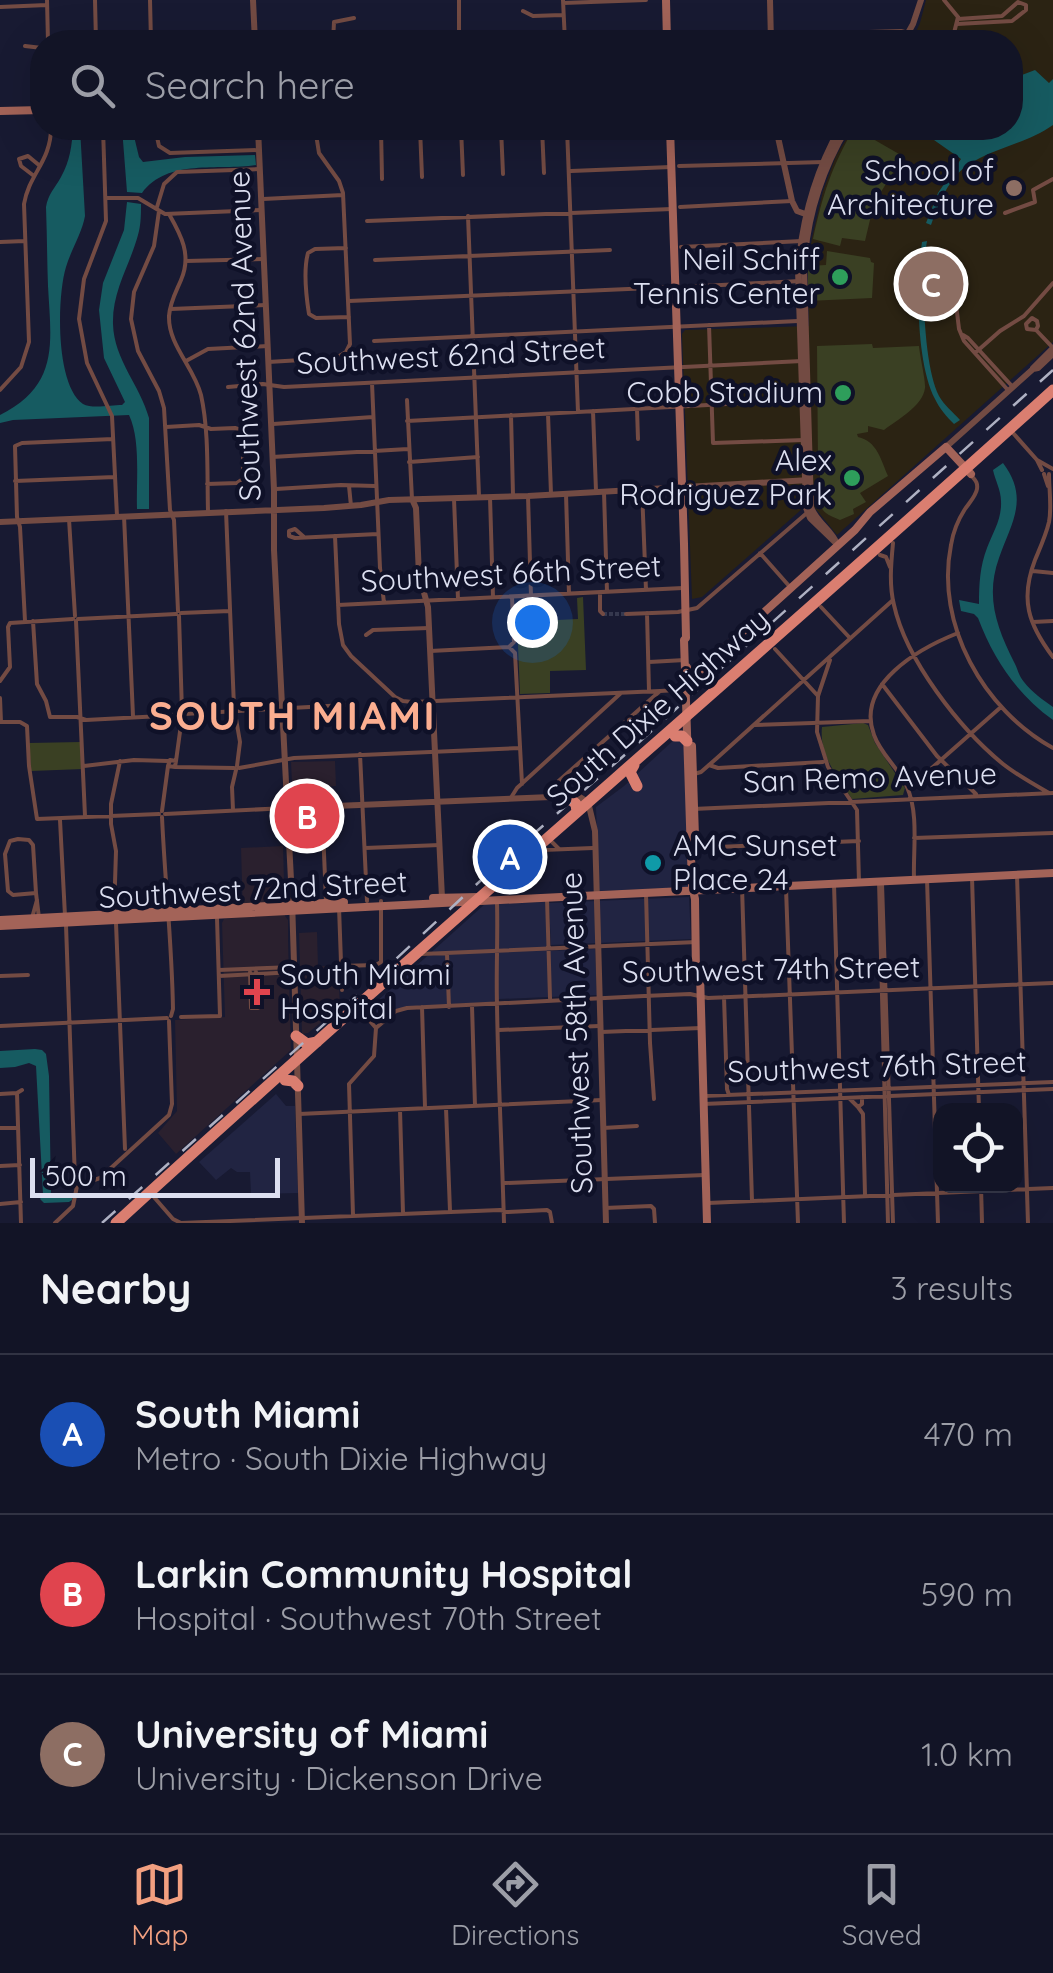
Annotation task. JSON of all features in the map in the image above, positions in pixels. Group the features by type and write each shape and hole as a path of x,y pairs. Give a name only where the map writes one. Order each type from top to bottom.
{"highway":[{"name":"South Dixie Highway","path":"1012,432 1053,390"},
{"name":"South Dixie Highway","path":"421,954 452,920 552,847 585,807 681,738 689,719 885,553 968,471 1053,400"},
{"name":"South Dixie Highway","path":"127,1223 152,1195 585,807 635,773 825,594 885,553"},
{"path":"808,610 822,607 825,594"},
{"path":"760,652 775,649 779,635"},
{"path":"568,797 585,807"},
{"path":"441,901 452,912 452,920"},
{"name":"South Dixie Highway","path":"116,1223 292,1083 297,1065 317,1042 359,1008"},
{"path":"296,1036 307,1044 317,1042"}],"main road":[{"path":"666,0 667,30"},
{"path":"0,111 30,110"},
{"path":"672,140 707,1223"},
{"path":"688,679 860,529 946,446 968,471"},
{"path":"686,658 696,665 706,664"},
{"path":"688,679 689,719"},
{"path":"681,738 690,770"},
{"name":"Southwest 72nd Street","path":"0,923 381,903 720,889 742,892 1053,873"},
{"name":"Southwest 72nd Street","path":"292,908 381,903"},
{"name":"Southwest 72nd Street","path":"0,923 35,918 66,920"}],"street":[{"path":"94,0 95,30"},
{"path":"150,0 151,30"},
{"path":"253,0 254,30"},
{"path":"459,0 459,30"},
{"path":"565,30 563,2 646,0"},
{"path":"770,0 771,30"},
{"path":"911,30 922,0"},
{"path":"944,0 958,15 954,30"},
{"path":"0,6 47,2 48,30"},
{"path":"1018,2 1026,5 1026,10 1010,22 958,22 998,17 1018,2"},
{"path":"1011,8 1019,16"},
{"path":"524,11 533,16 564,15"},
{"path":"333,30 334,22 354,18"},
{"path":"25,46 30,47"},
{"path":"0,390 19,371 28,346 24,201 50,140"},
{"path":"104,140 105,226 86,272 79,315 85,357 112,415 133,717"},
{"path":"156,140 172,153 259,150"},
{"name":"Southwest 62nd Avenue","path":"259,140 297,1065"},
{"path":"268,362 329,359 342,356 350,344 344,196 338,179 319,154 317,140"},
{"path":"381,140 382,179"},
{"path":"420,140 422,177"},
{"path":"462,140 463,176"},
{"path":"503,140 504,174"},
{"path":"543,140 544,173"},
{"path":"567,140 578,412"},
{"path":"778,140 796,211 809,215"},
{"path":"838,140 826,162 809,215 801,281 809,511 838,545"},
{"path":"34,176 21,166 19,158 28,156 40,167"},
{"path":"569,171 826,162"},
{"path":"76,1183 99,1179 166,1120 170,1112 169,1018 173,1008 162,814 166,776 177,752 182,714 178,613 166,427 162,398 137,349 131,315 136,287 156,238 162,187 167,180 177,172 260,168"},
{"path":"1005,213 1035,202 1033,190 1053,179"},
{"path":"261,199 344,196"},
{"path":"106,198 136,198 170,214 262,210"},
{"path":"367,222 792,201"},
{"path":"170,214 182,239 186,261 169,320 199,388 208,512"},
{"path":"468,216 479,498"},
{"path":"0,242 25,240"},
{"path":"681,247 804,241"},
{"path":"346,248 309,251 306,260 310,315 349,317"},
{"path":"375,260 610,250"},
{"path":"186,261 264,259"},
{"path":"950,260 964,341 1011,389"},
{"path":"349,302 801,281"},
{"path":"977,351 1032,308 1053,283"},
{"path":"170,309 266,305"},
{"path":"1032,308 1038,324 1036,330"},
{"path":"1026,328 1028,320 1036,320"},
{"path":"374,341 802,321"},
{"path":"946,446 1038,368 1053,349 1036,330 1015,322"},
{"path":"708,325 713,443 806,440"},
{"path":"186,361 208,349 268,346"},
{"name":"Southwest 62nd Street","path":"228,387 804,360"},
{"path":"372,382 384,603"},
{"path":"406,400 419,574 429,628 441,901"},
{"path":"407,420 805,400"},
{"path":"636,409 638,438"},
{"path":"593,411 608,592"},
{"path":"548,414 551,494"},
{"path":"510,415 513,496"},
{"path":"271,424 373,417"},
{"path":"166,427 240,430 242,480 235,484 207,484"},
{"path":"1012,432 1048,471 1051,525 1031,571 1026,594 1032,622 1053,657"},
{"path":"25,621 16,445 113,438"},
{"path":"272,457 408,449"},
{"path":"409,462 478,457"},
{"path":"968,471 977,490 957,525 948,560 949,596 958,633 978,676 1001,707 1030,734 1053,748"},
{"path":"16,482 115,476"},
{"path":"0,522 807,480"},
{"path":"350,486 351,506"},
{"path":"274,490 376,486"},
{"path":"642,490 646,590"},
{"path":"566,494 569,594"},
{"path":"528,496 531,596"},
{"path":"490,497 493,598"},
{"path":"454,498 458,600"},
{"path":"226,511 240,746 232,787 233,810"},
{"path":"626,614 693,610 809,511"},
{"path":"69,519 85,818"},
{"path":"304,537 378,534"},
{"path":"336,536 340,632 347,652 402,701 677,690 686,697"},
{"path":"885,553 893,600 914,656 971,734 1006,766 1051,793"},
{"path":"760,554 790,588"},
{"path":"1031,571 1053,573"},
{"name":"Southwest 66th Street","path":"338,605 686,588"},
{"path":"600,592 602,614"},
{"path":"430,651 509,647 514,642 512,597"},
{"path":"690,770 707,766 717,758 893,600"},
{"path":"822,607 849,638"},
{"path":"0,681 10,665 9,624 230,610"},
{"path":"647,613 650,691"},
{"path":"33,621 36,684 49,716 55,718 346,705 352,701"},
{"path":"1032,622 1053,621"},
{"path":"366,635 373,630 429,628"},
{"path":"914,880 908,789 877,742 870,720 882,684 926,647 958,633"},
{"path":"509,647 515,653 522,784"},
{"path":"775,649 818,696"},
{"path":"832,655 818,696 816,723 825,762 857,812 859,882"},
{"path":"649,662 686,658"},
{"path":"677,690 688,679"},
{"path":"882,684 941,760 979,796"},
{"path":"550,796 553,786 660,691"},
{"path":"512,798 515,790 621,693"},
{"path":"0,698 1,722 25,723 37,820 575,794 585,807"},
{"path":"908,789 1001,707"},
{"path":"763,717 772,725"},
{"path":"754,726 870,720"},
{"path":"84,766 120,761 236,768 286,759 520,748"},
{"path":"360,754 367,901"},
{"path":"717,758 724,766"},
{"path":"120,761 111,798 111,817 116,851 114,917 125,1150"},
{"path":"707,766 825,762"},
{"name":"San Remo Avenue","path":"692,809 1051,793"},
{"path":"840,802 845,794"},
{"path":"550,796 568,797"},
{"path":"322,806 326,904"},
{"name":"Southwest 58th Avenue","path":"585,807 594,845 606,1223"},
{"path":"55,1223 75,1203 76,1183 60,820"},
{"path":"914,838 1053,833"},
{"path":"35,918 37,896 32,843 27,839 12,840 5,851 8,890 13,895 37,896"},
{"path":"693,848 859,841"},
{"path":"365,848 440,844"},
{"path":"552,847 594,845"},
{"path":"1017,875 1028,1223"},
{"path":"972,877 979,1103"},
{"path":"927,879 934,1103"},
{"path":"880,881 890,1223"},
{"path":"832,885 844,1223"},
{"path":"788,887 798,1223"},
{"path":"742,892 752,1201"},
{"path":"643,894 654,1099"},
{"path":"547,898 550,1000"},
{"path":"484,900 497,951 504,1223"},
{"path":"341,966 382,962 381,903"},
{"path":"338,905 342,990"},
{"path":"181,1017 220,1016 218,912"},
{"path":"421,954 697,942"},
{"path":"447,954 449,1006"},
{"path":"219,973 294,969"},
{"path":"253,971 258,1002 251,1001 253,971"},
{"path":"0,976 28,975"},
{"name":"Southwest 74th Street","path":"376,1028 401,1009 497,1002 1053,983"},
{"path":"724,997 726,1093"},
{"path":"472,1006 476,1107"},
{"path":"422,1007 426,1109"},
{"path":"352,1215 349,1082 374,1056 376,1028 359,1008"},
{"path":"0,1026 169,1018"},
{"path":"498,1030 701,1028"},
{"name":"Southwest 76th Street","path":"703,1100 886,1097 978,1092 1053,1082"},
{"path":"292,1083 299,1114 302,1220"},
{"name":"Southwest 76th Street","path":"703,1100 726,1093 978,1085 1053,1090"},
{"path":"0,1094 20,1092 21,1223"},
{"path":"849,1098 863,1114 865,1194"},
{"path":"858,1107 862,1098"},
{"path":"299,1114 602,1100"},
{"path":"446,1108 450,1212"},
{"path":"400,1110 403,1213"},
{"path":"603,1128 637,1126"},
{"path":"0,1128 18,1128"},
{"path":"0,1166 20,1166"},
{"path":"503,1184 705,1175"},
{"path":"1023,1190 1053,1188"},
{"path":"706,1203 937,1193 938,1223"},
{"path":"981,1193 982,1223"},
{"path":"152,1195 179,1223 546,1210 552,1223"},
{"path":"0,1204 21,1202"},
{"path":"605,1208 653,1208 655,1223"}],"shaded area":[{"path":"926,0 1053,0 1053,342 837,535 815,508 802,509 702,597 692,599 682,334 685,330 809,326 808,264 812,238 823,191 846,140 1023,140 1023,30 917,30"},
{"path":"1035,70 1049,83 1053,79 1053,125 1023,140 1023,74"},
{"path":"72,140 81,140 85,216 63,280 60,318 67,379 83,404 125,402 104,358 99,310 103,283 124,230 127,202 141,204 139,231 118,289 113,324 122,361 149,418 149,509 137,509 137,449 129,415 0,423 0,415 33,390 48,360 46,207 67,165"},
{"path":"123,140 135,140 143,162 255,155 256,165 179,170 153,182 142,193 127,192"},
{"path":"848,140 875,140 899,154 901,160 874,203 865,241 842,238 840,246 813,239"},
{"path":"934,140 1023,140 961,170 941,200 931,225 926,223 938,193 961,159"},
{"path":"927,241 924,297 930,364 939,396 960,420 954,424 935,399 924,365 919,278 922,242"},
{"name":"Neil Schiff Tennis Center","path":"827,251 870,258 874,263 872,298 808,301 808,266 826,265"},
{"path":"872,344 873,348 919,346 925,388 915,407 884,430 868,426 868,432 857,434 874,447 888,476 860,493 866,502 853,509 854,514 840,520 825,512 820,503 823,496 818,463 817,346"},
{"path":"1003,463 1017,500 995,572 995,612 1020,677 1053,707 1053,720 1008,675 978,618 961,611 959,600 979,604 983,562 1001,508 993,470"},
{"path":"583,597 586,670 550,671 550,693 520,694 517,622 578,619 577,598"},
{"path":"868,725 875,743 905,788 903,795 852,799 830,765 823,747 822,727"},
{"path":"676,738 685,740 688,887 599,891 596,807"},
{"path":"81,742 83,769 31,771 29,743"},
{"path":"335,761 336,786 320,787 321,846 295,847 291,762"},
{"name":"South Miami Hospital","path":"283,846 291,1050 176,1154 158,1133 177,1111 175,1020 225,1017 222,923 224,919 243,917 241,848"},
{"path":"689,897 691,939 551,945 549,903"},
{"path":"546,902 547,951 595,949 597,995 404,1007 379,1024 365,1012 485,904"},
{"name":"South Miami Hospital","path":"317,932 318,966 338,966 340,1007 302,1034 299,933"},
{"path":"35,1049 46,1054 49,1076 51,1196 72,1196 69,1202 44,1203 40,1199 43,1194 36,1066 29,1063 0,1068 0,1051"},
{"path":"276,1094 286,1106 295,1106 298,1193 251,1194 250,1172 231,1168 216,1180 199,1162"}],"tunnel":[{"path":"603,614 626,614"}],"railway":[{"path":"102,1223 1053,370"}],"place":[{"name":"School of Architecture","path":"1014,188"},
{"name":"Neil Schiff Tennis Center","path":"840,277"},
{"name":"University of Miami","path":"931,284"},
{"name":"Cobb Stadium","path":"843,393"},
{"name":"Alex Rodriguez Park","path":"852,478"},
{"name":"Larkin Community Hospital","path":"307,816"},
{"name":"South Miami","path":"510,857"},
{"name":"AMC Sunset Place 24","path":"653,863"},
{"name":"South Miami Hospital","path":"257,992"}],"district":[{"name":"SOUTH MIAMI","path":"293,716"}]}
